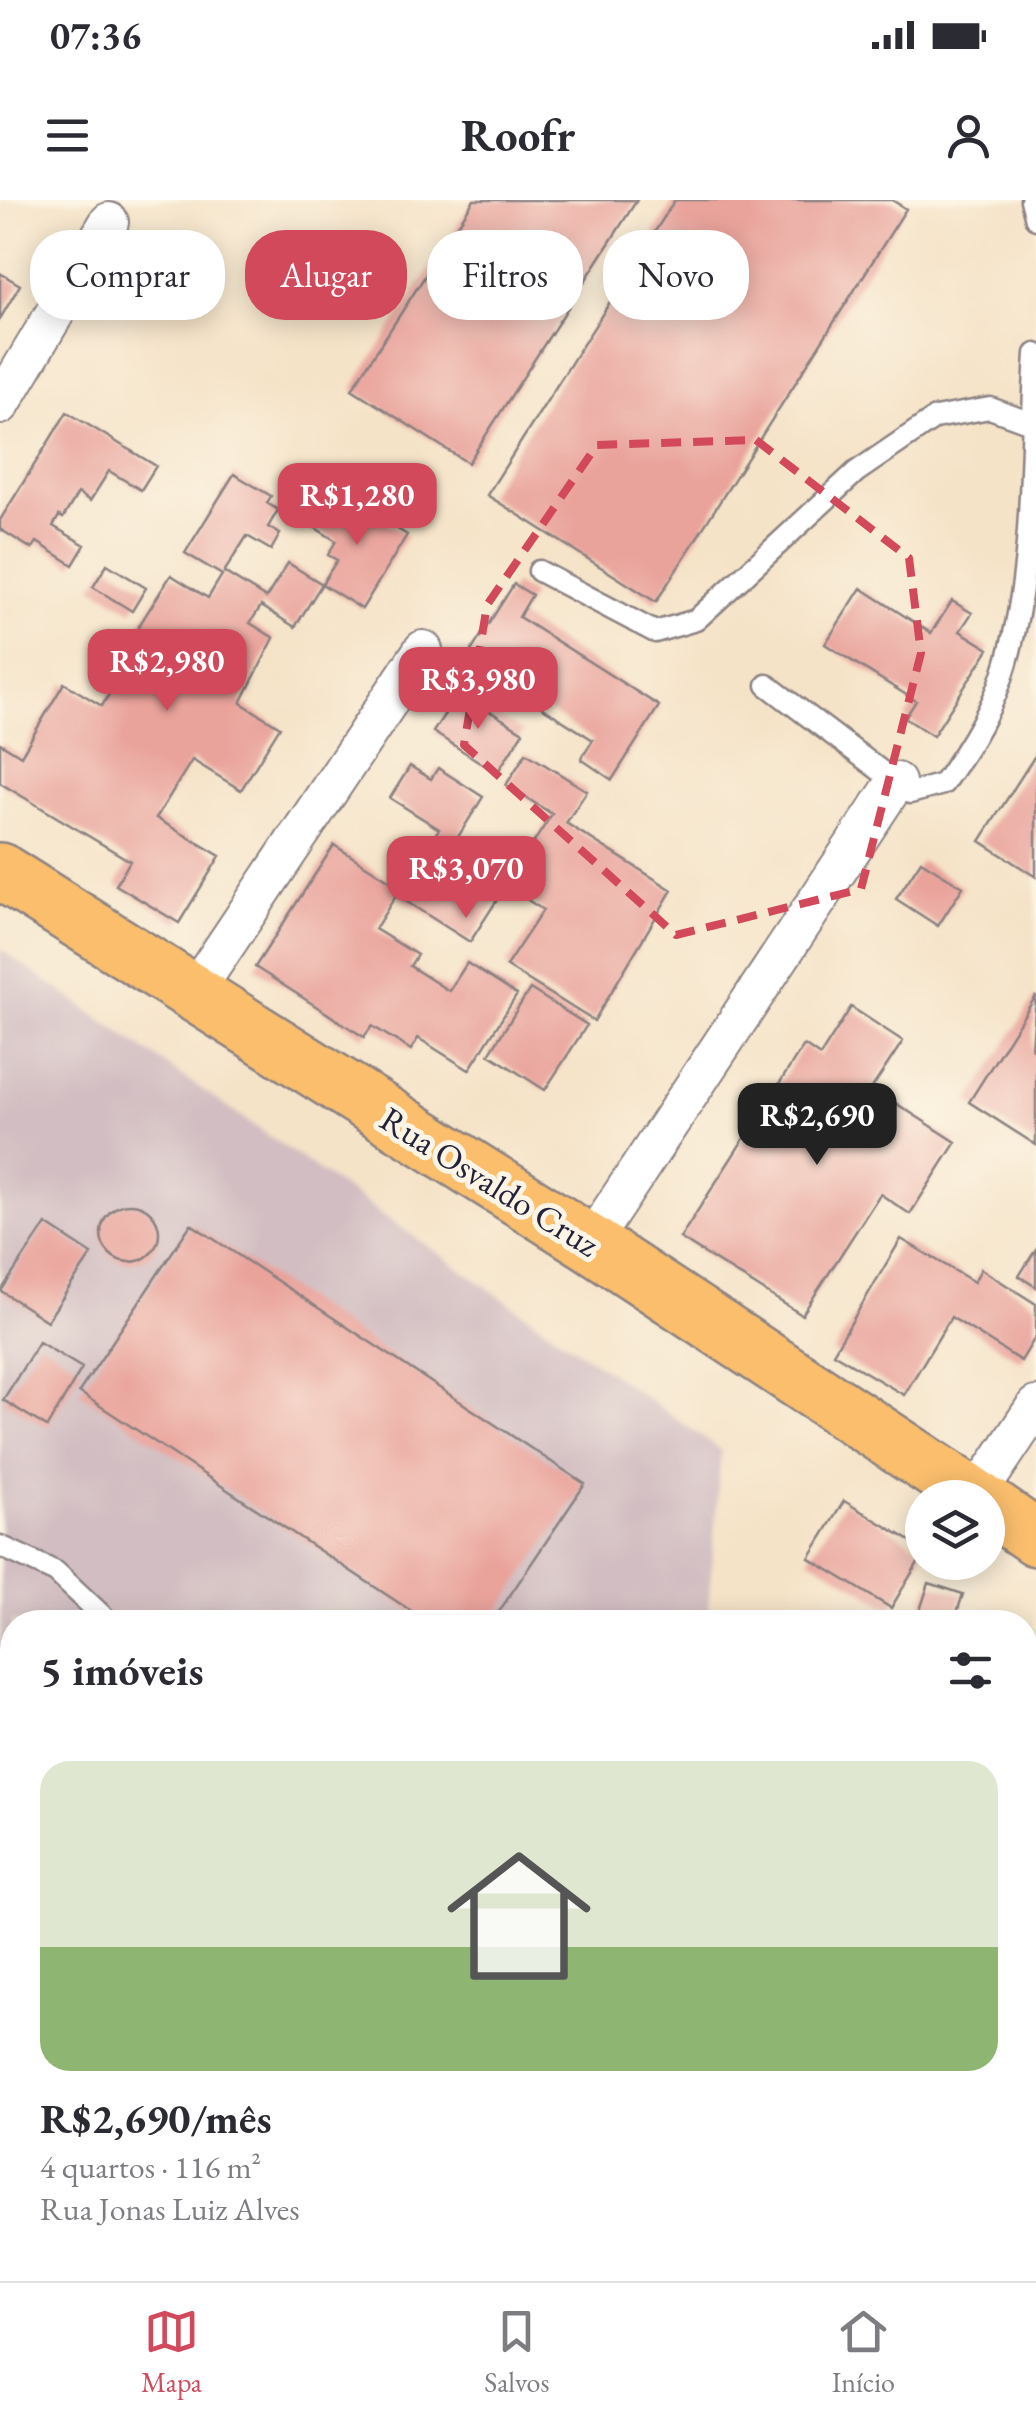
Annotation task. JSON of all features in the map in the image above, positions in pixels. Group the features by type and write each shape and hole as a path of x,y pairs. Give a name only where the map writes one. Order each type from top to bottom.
{"highway":[{"name":"Rua Osvaldo Cruz","path":"0,871 590,1244 950,1480"},
{"path":"1005,1516 1036,1538"}],"street":[{"path":"0,405 109,222"},
{"path":"192,995 422,650"},
{"path":"590,1244 896,782"},
{"path":"987,1480 1036,1406"}],"lane":[{"path":"1031,200 1036,219"},
{"path":"767,684 910,792 943,784 974,740 1007,663 1026,557 1036,354"},
{"path":"540,572 655,632 696,620 856,472 935,418 990,408 1031,423"},
{"path":"0,1546 56,1572 96,1610"}],"highlighted area":[{"path":"756,440 909,558 921,653 861,889 676,935 464,745 487,605 597,445"}],"shaded area":[{"path":"0,949 721,1450 708,1610 0,1610"}],"building":[{"path":"474,200 637,200 618,230 603,230 603,253 583,284 583,230 455,230"},
{"path":"675,200 892,200 906,209 656,602 487,495 603,313 603,320 749,320 749,230 656,230"},
{"path":"0,273 20,285 0,319"},
{"path":"427,273 427,320 560,320 468,463 352,389 397,320 407,320 407,304"},
{"path":"67,412 156,466 141,490 109,471 90,501 78,493 63,518 59,516 53,526 85,545 73,565 37,542 32,549 0,529 0,520"},
{"path":"234,474 271,496 267,503 278,510 268,527 280,534 271,550 247,536 224,572 266,598 288,563 322,584 295,627 261,606 250,623 274,638 241,703 280,727 241,790 192,760 156,818 220,856 179,923 116,885 130,861 0,783 0,743 21,756 64,683 102,706 140,643 135,632 171,575 208,598 222,575 185,553"},
{"path":"336,491 407,535 362,609 322,584 337,560 328,555 336,541 314,527"},
{"path":"107,564 146,588 132,611 93,587"},
{"path":"514,584 532,595 519,617 659,706 612,780 581,759 593,740 466,659"},
{"path":"861,588 931,633 952,601 972,613 960,631 989,649 933,736 905,718 916,701 825,644"},
{"path":"459,692 523,732 497,773 433,732"},
{"path":"526,753 587,791 566,823 672,890 594,1021 506,966 543,910 506,886 470,942 396,895 375,929 417,955 410,966 449,991 467,963 517,995 469,1070 418,1038 411,1050 372,1026 364,1037 255,967 334,845 401,888 439,829 390,798 410,766 431,779 438,768 483,797 456,840 512,876 552,814 506,785"},
{"path":"1036,754 1036,877 980,841"},
{"path":"921,861 963,887 938,926 896,899"},
{"path":"530,989 587,1025 545,1090 489,1054"},
{"path":"1036,996 1032,1048 1036,1051 1036,1145 969,1102"},
{"path":"851,1007 903,1041 872,1088 956,1142 910,1214 880,1194 802,1315 680,1238 804,1045 820,1056"},
{"path":"130,1204 151,1212 159,1233 151,1254 130,1262 109,1254 101,1233 109,1212"},
{"path":"46,1224 92,1254 47,1321 1,1291"},
{"path":"191,1224 585,1484 500,1610 410,1610 79,1392"},
{"path":"901,1239 974,1282 981,1269 1036,1304 1036,1336 1021,1361 951,1317 904,1395 833,1353"},
{"path":"1036,1249 1036,1287 1019,1276"},
{"path":"39,1342 82,1368 47,1427 3,1400"},
{"path":"844,1501 905,1538 908,1580 891,1608 809,1558"},
{"path":"929,1583 963,1594 958,1610 920,1610"}]}
